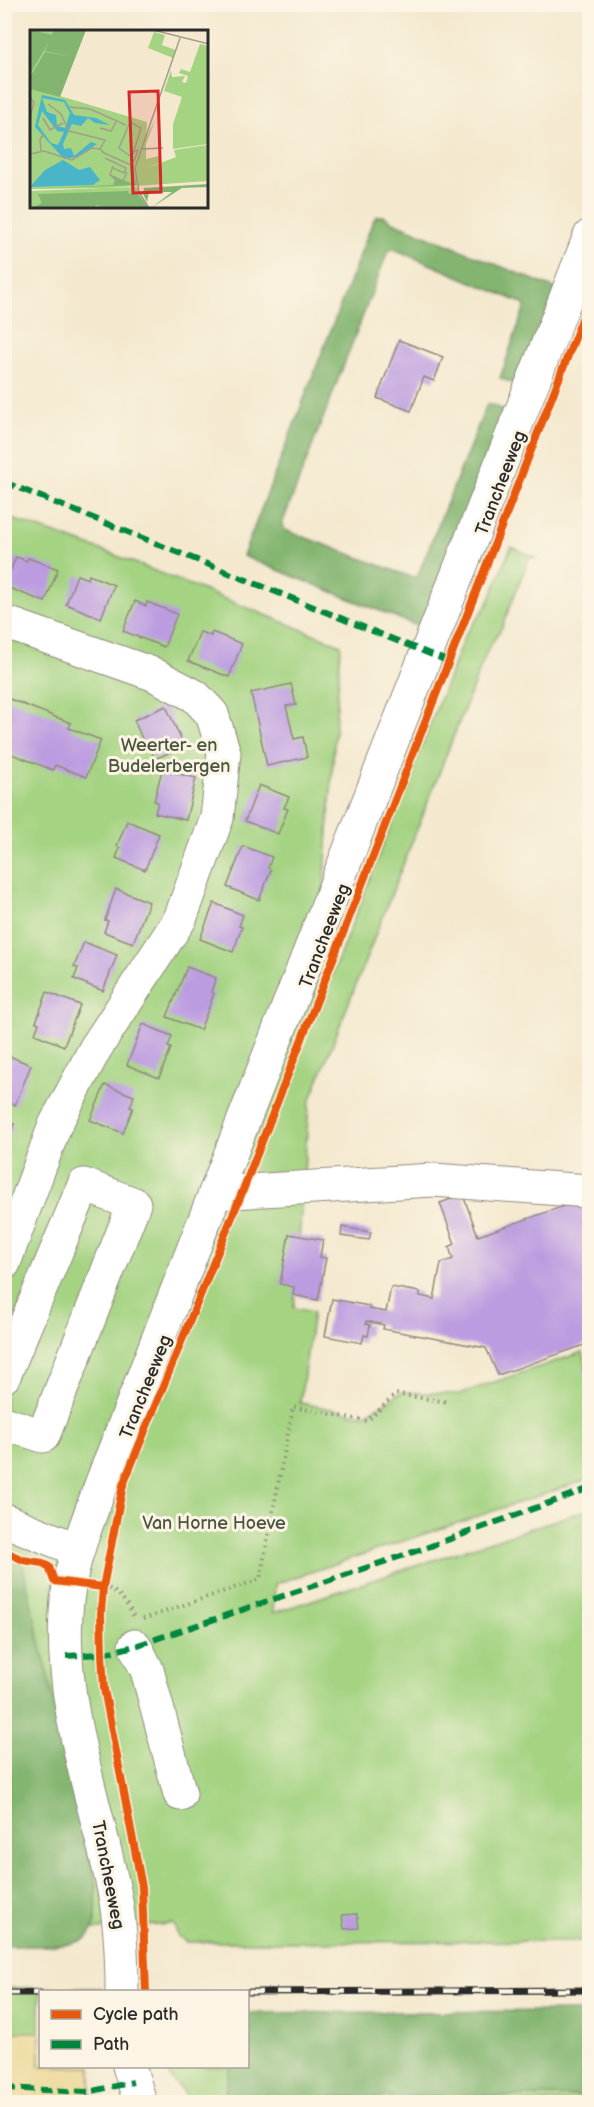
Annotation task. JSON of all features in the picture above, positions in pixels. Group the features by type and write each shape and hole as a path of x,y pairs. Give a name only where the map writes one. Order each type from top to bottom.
{"street":[{"name":"Trancheeweg","path":"122,1990 122,1960 115,1894 68,1694 66,1612 69,1583 78,1550 104,1477 590,236"},
{"path":"4,622 153,674 195,696 212,714 224,753 217,818 180,919 95,1048 55,1125 4,1263"},
{"path":"215,1193 433,1180 590,1191"},
{"path":"4,1376 84,1185 134,1204 43,1436 4,1424"},
{"path":"4,1520 78,1550"},
{"path":"135,1646 147,1670 180,1794"},
{"path":"129,2068 140,2103"}],"path":[{"path":"69,1583 103,1592 111,1589 122,1596 136,1621 260,1579 293,1407 367,1422 396,1394 448,1402"},
{"path":"103,1592 105,1576"}],"green space":[{"path":"377,216 384,216 393,222 556,289 520,386 500,378 525,306 394,249 388,251 282,524 285,530 411,577 417,577 487,404 496,406 509,414 425,626 415,625 243,556 373,221"},
{"name":"Weerter- en Budelerbergen","path":"4,516 112,554 341,645 315,1018 465,635 488,604 511,547 537,558 529,558 502,627 487,651 309,1104 294,1308 313,1312 300,1403 364,1415 402,1392 459,1394 583,1352 589,1376 589,1479 275,1584 273,1613 589,1509 589,1941 187,1942 178,1936 174,1924 5,1935"},
{"path":"5,1555 22,1563 96,1886 96,1916 91,1933 85,1939 64,1945 5,1946 4,1810 10,1777 4,1746"},
{"path":"4,1988 101,1988 101,1990 39,1990 39,2068 91,2068 91,2102 5,2102"},
{"path":"589,2011 589,2096 327,2097 325,2102 224,2102 230,2068 249,2068 249,2013"},
{"path":"167,2068 230,2068 224,2102 192,2102 171,2078"},
{"path":"590,2096 589,2102 325,2102 327,2097"}],"sand":[{"path":"5,2032 39,2032 39,2068 91,2068 90,2102 5,2102"}],"building":[{"path":"399,340 443,357 434,381 424,377 411,411 377,398"},
{"path":"16,557 27,561 28,558 58,569 45,602 4,586"},
{"path":"77,575 88,579 89,575 114,585 101,618 66,604"},
{"path":"135,601 146,606 147,602 177,614 164,647 123,631"},
{"path":"200,632 211,636 212,632 242,644 229,677 188,661"},
{"path":"291,684 296,705 286,706 294,739 303,737 307,757 267,766 251,693"},
{"path":"7,698 71,723 69,728 101,740 86,777 55,765 53,770 4,751 4,703"},
{"path":"166,706 184,746 155,759 150,748 147,750 134,720"},
{"path":"162,770 196,778 186,820 155,813 158,802 154,801"},
{"path":"259,785 289,797 284,808 288,809 278,834 245,821"},
{"path":"127,821 159,834 145,870 116,858 120,848 117,846"},
{"path":"243,846 272,857 268,868 271,870 259,900 227,887"},
{"path":"116,889 149,902 133,943 104,932 108,921 105,920"},
{"path":"214,903 243,915 239,926 242,927 233,952 200,939"},
{"path":"84,942 117,955 103,991 74,979 78,968 74,967"},
{"path":"187,967 216,978 211,992 214,994 200,1030 167,1017"},
{"path":"47,992 80,1005 64,1046 35,1034 39,1023 36,1022"},
{"path":"143,1024 172,1036 168,1047 171,1048 159,1078 127,1065"},
{"path":"4,1054 31,1065 15,1105 4,1101"},
{"path":"105,1085 134,1096 130,1107 133,1108 123,1133 90,1120"},
{"path":"4,1121 14,1124 5,1149 4,1149"},
{"path":"463,1195 478,1236 590,1197 590,1343 498,1375 486,1348 383,1329 384,1325 366,1321 366,1324 370,1325 368,1336 364,1335 362,1343 325,1336 332,1299 369,1306 369,1309 386,1312 391,1287 420,1292 420,1296 434,1299 441,1263 453,1259 449,1247 455,1244 440,1203"},
{"path":"342,1227 371,1232 369,1240 341,1236"},
{"path":"289,1234 323,1240 320,1257 326,1258 318,1300 293,1295 294,1287 280,1284"},
{"path":"590,1365 590,1386 589,1386 583,1368"},
{"path":"357,1914 359,1928 344,1929 342,1915"}],"railway":[{"path":"249,1992 590,1990"},
{"path":"4,1993 39,1993"}],"marked path":[{"path":"4,482 447,661"},
{"path":"66,1656 102,1654 135,1646 428,1547 590,1488"},
{"path":"4,2088 88,2092 133,2082"}],"cycle path":[{"path":"146,1990 142,1887 104,1689 102,1654 103,1587 123,1485 243,1190 590,299"},
{"path":"4,1551 23,1560 43,1563 49,1567 54,1581 103,1587"}],"park label":[{"name":"Van Horne Hoeve","path":"214,1523"}]}
